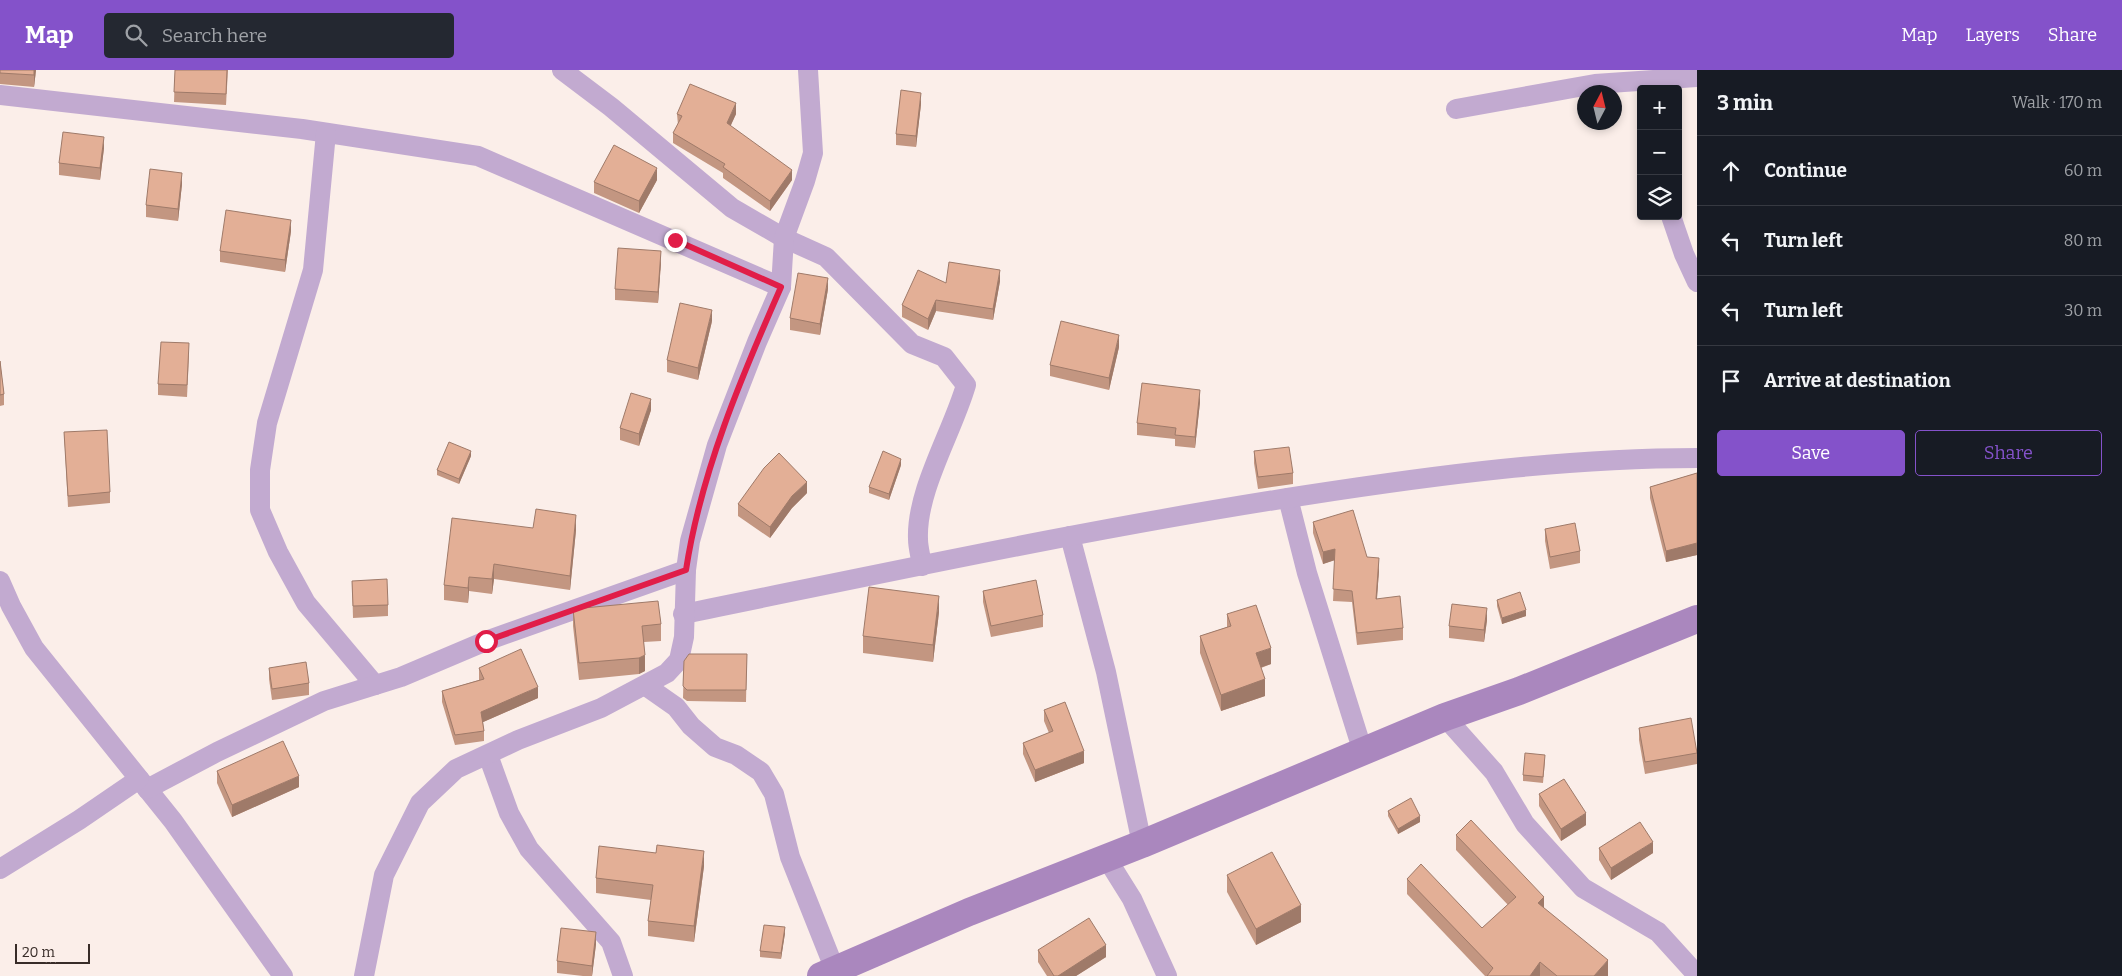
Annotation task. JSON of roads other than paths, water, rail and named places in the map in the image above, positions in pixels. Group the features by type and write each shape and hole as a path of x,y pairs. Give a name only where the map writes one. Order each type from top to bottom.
{"street":[{"path":"562,70 611,107 732,208 784,238 826,257 912,344 944,357 966,386 957,414 922,502 918,541 922,566"},
{"path":"364,976 384,875 420,803 456,769 601,708 646,686 667,673 679,660 684,637 683,614 690,541 717,445 757,342 781,287 784,238 805,181 812,153 808,70"},
{"path":"1456,109 1595,84 1642,85 1697,77"},
{"path":"0,95 326,133 478,156 781,287"},
{"path":"326,133 313,270 267,423 260,470 260,510 278,552 306,603 375,685"},
{"path":"1672,220 1684,254 1697,282"},
{"path":"683,614 1070,536 1288,498 1478,470 1632,458 1697,458"},
{"path":"1288,498 1307,573 1362,752"},
{"path":"1070,536 1106,672 1142,844"},
{"path":"0,869 79,820 143,784 217,752 324,700 402,677 532,624 686,570"},
{"path":"0,581 11,606 34,648 143,784 222,888 283,976"},
{"path":"646,686 676,707 691,726 715,747 736,754 761,772 774,794 790,857 841,971 969,912 1142,844 1445,717 1519,691 1697,619"},
{"path":"1445,717 1494,772 1525,824 1584,888 1658,932 1697,975"},
{"path":"488,755 509,812 528,849 611,942 623,976"},
{"path":"1107,858 1132,899 1167,976"}]}
